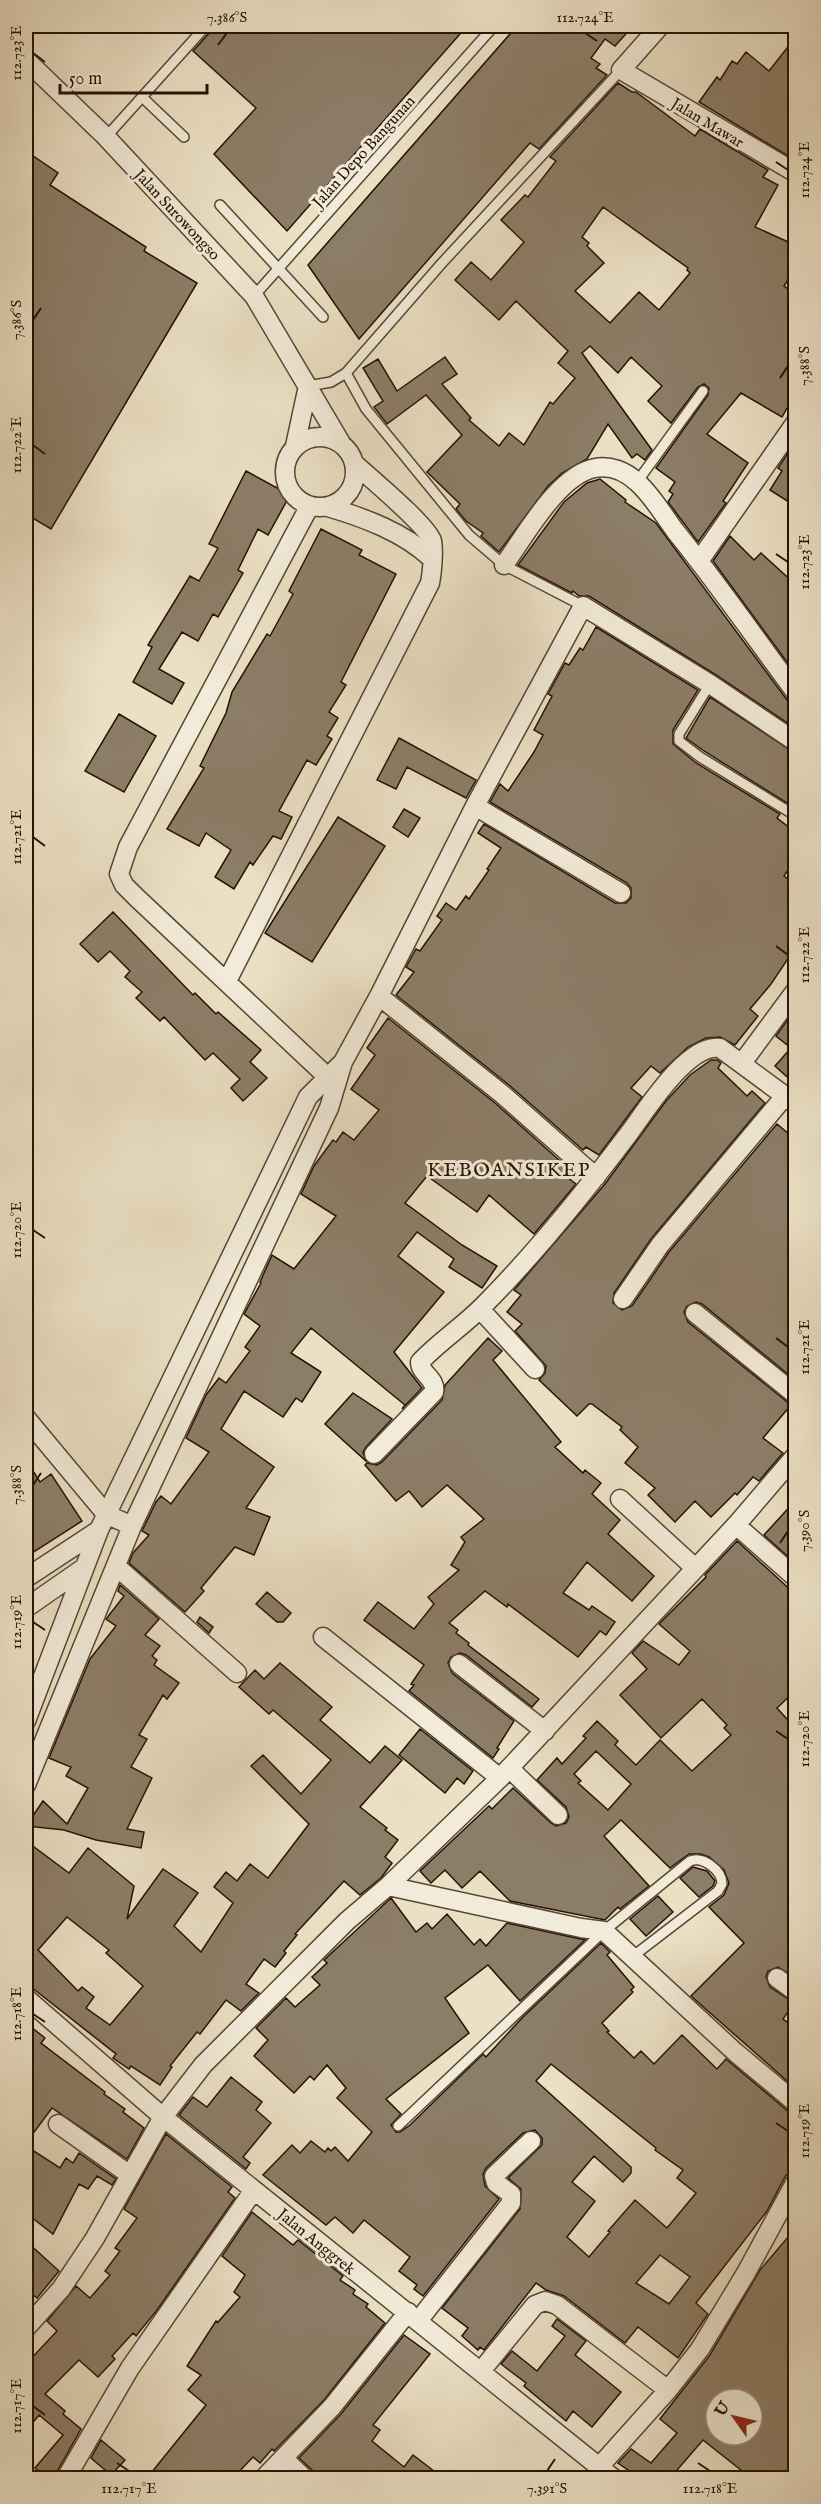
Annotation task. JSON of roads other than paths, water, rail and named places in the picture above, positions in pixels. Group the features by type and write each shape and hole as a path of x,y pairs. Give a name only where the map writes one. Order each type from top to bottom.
{"street":[{"path":"621,70 660,26"},
{"name":"Jalan Surowongso","path":"26,60 106,137 254,296 341,443"},
{"name":"Jalan Mawar","path":"621,70 795,173"},
{"path":"308,386 295,446 285,462 285,480 294,497 309,507 328,507 365,518 419,546 431,558"},
{"path":"699,561 795,422"},
{"path":"227,981 424,597 432,573 432,540 415,519 355,464 350,452 341,443 326,436 310,438 295,446"},
{"path":"328,507 345,498 354,483 355,464"},
{"path":"504,566 558,492 576,475 593,468 607,466 619,470 637,482 699,561 795,693"},
{"path":"309,507 128,847 119,874 124,885 331,1081"},
{"path":"26,1721 103,1522 308,1097 331,1081 343,1062 475,806 583,606 710,684 795,742"},
{"path":"475,806 621,893"},
{"path":"742,1063 795,990"},
{"path":"379,996 502,1094 597,1177"},
{"path":"374,1454 434,1392 434,1384 421,1368 420,1362 480,1309 546,1238 597,1177 666,1085 689,1061 708,1048 720,1048 790,1100 660,1245 622,1299"},
{"path":"26,1785 132,1526 329,1108 331,1081"},
{"path":"480,1309 535,1369"},
{"path":"695,1313 795,1395"},
{"path":"26,1418 103,1522"},
{"path":"26,2328 66,2281 95,2238 163,2117 203,2064 545,1731 694,1567 736,1525 795,1455"},
{"path":"620,1499 694,1567"},
{"path":"26,1578 103,1522 132,1526"},
{"path":"736,1525 795,1578"},
{"path":"26,1608 85,1567"},
{"path":"117,1567 237,1673"},
{"path":"323,1637 558,1815"},
{"path":"459,1664 545,1731"},
{"path":"388,1886 604,1931 735,2052 795,2103"},
{"path":"777,1978 795,1992"},
{"name":"Jalan Anggrek","path":"26,1998 163,2117 606,2473"},
{"path":"58,2124 130,2175"},
{"path":"264,2478 413,2317 511,2203 511,2194 496,2183 494,2176 531,2141"},
{"path":"606,2473 699,2349 746,2273 795,2181"},
{"path":"66,2478 130,2368 254,2190"},
{"path":"481,2371 535,2305 545,2301 557,2306 668,2390"},
{"path":"283,2458 304,2478"}],"lane":[{"path":"106,137 206,26"},
{"name":"Jalan Depo Bangunan","path":"254,296 494,26"},
{"path":"308,386 331,382 346,373 442,263 621,70"},
{"path":"142,97 184,136"},
{"path":"220,204 323,317"},
{"path":"346,373 366,409 469,535 504,566 583,606"},
{"path":"637,482 704,391"},
{"path":"710,684 679,734 680,741 700,757 795,816"},
{"path":"398,2126 604,1931 690,1861 697,1858 703,1860 720,1875 722,1884 718,1891 632,1957"}],"district":[{"name":"KEBOANSIKEP","path":"509,1169"}]}
